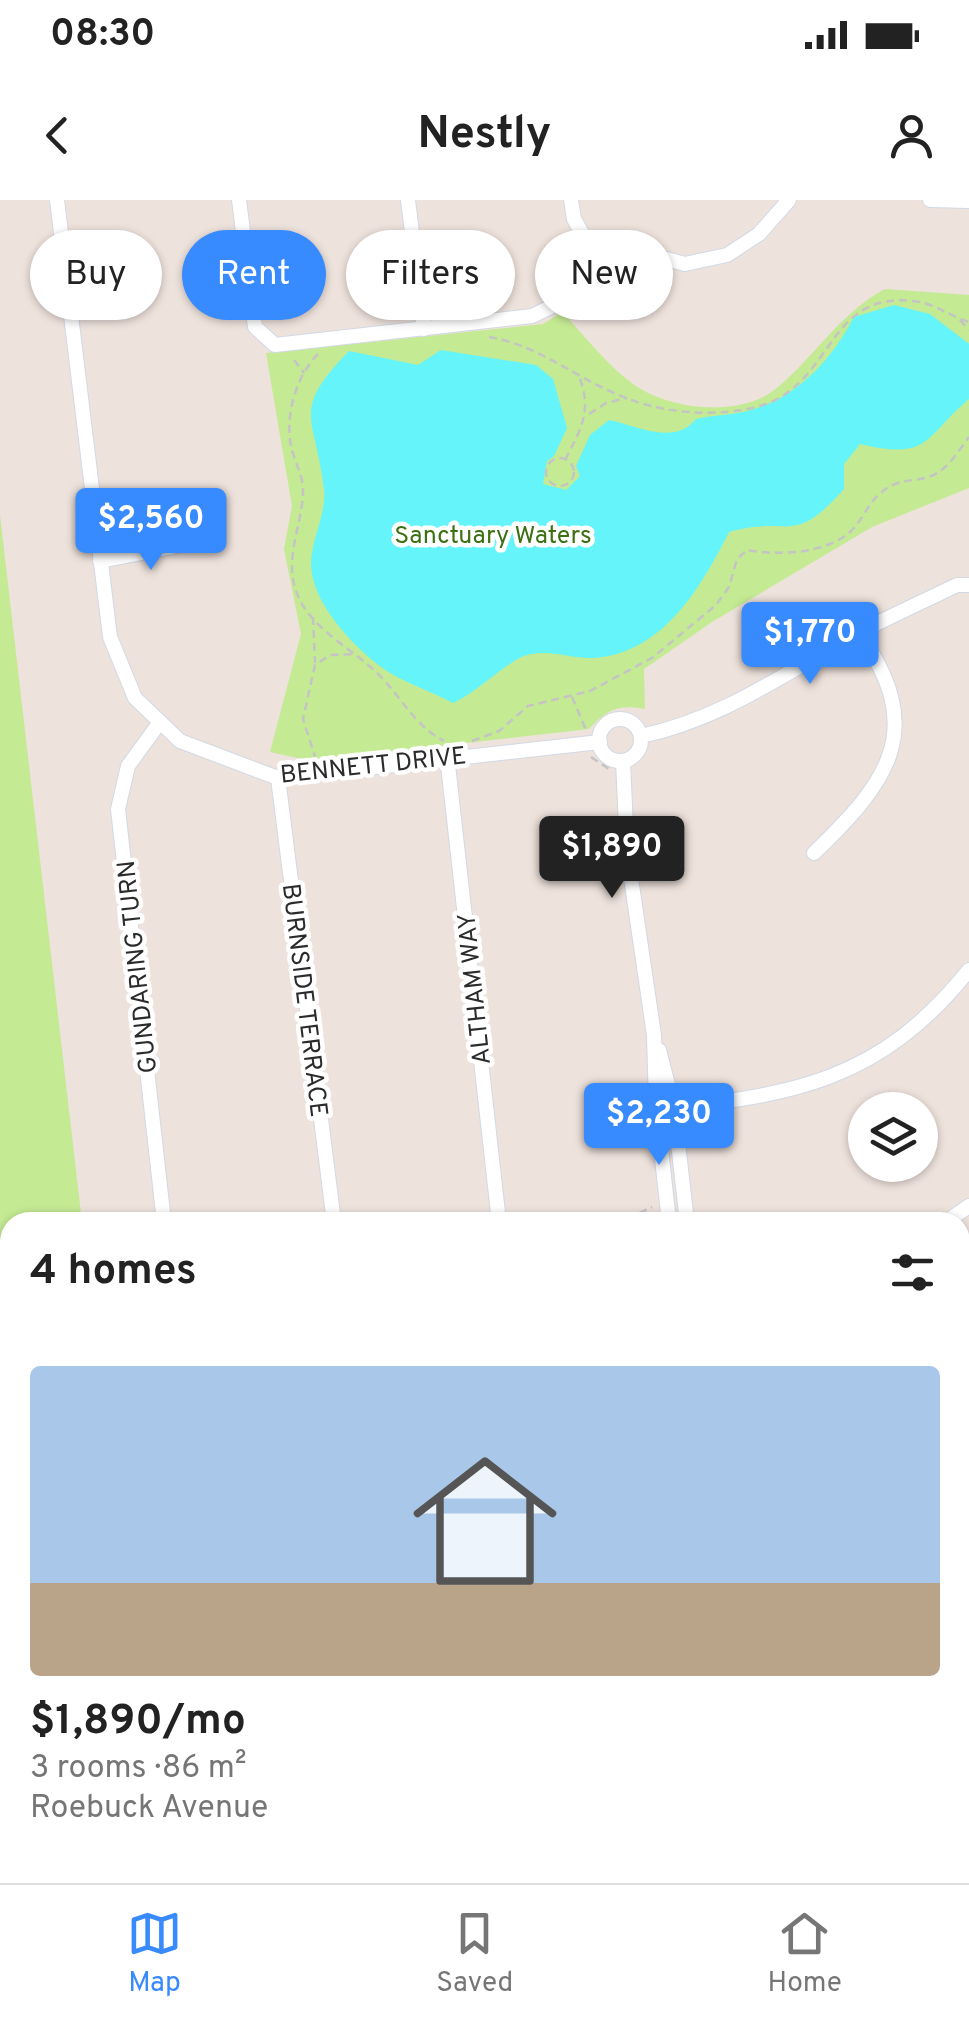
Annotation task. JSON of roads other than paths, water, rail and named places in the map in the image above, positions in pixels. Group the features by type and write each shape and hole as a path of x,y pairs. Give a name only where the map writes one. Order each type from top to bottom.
{"street":[{"name":"BENNETT DRIVE","path":"56,200 110,637 135,698 180,741 278,778 594,742 615,719 630,721 641,736 674,729 740,703 859,633 957,585 969,585"},
{"path":"239,200 254,327 275,346 535,315"},
{"path":"408,200 424,328"},
{"path":"571,200 580,230"},
{"path":"673,261 685,264 727,255 759,234 789,200"},
{"path":"930,200 969,200"},
{"path":"100,561 193,542"},
{"path":"814,853 864,806 888,761 896,710 885,670 859,633"},
{"name":"GUNDARING TURN","path":"160,722 128,766 118,809 163,1212"},
{"path":"594,742 608,758 622,761 639,750 641,736"},
{"name":"ALTHAM WAY","path":"447,756 498,1212"},
{"path":"622,761 627,851 654,1035 663,1212"},
{"name":"BURNSIDE TERRACE","path":"278,778 333,1212"},
{"path":"656,1109 838,1076 880,1056 913,1030 969,970"},
{"path":"654,1035 674,1108 685,1212"}],"water":[{"name":"Sanctuary Waters","path":"894,305 930,314 969,344 969,399 914,447 883,449 860,444 844,464 844,489 812,518 789,526 729,532 706,574 677,614 640,644 618,654 593,658 541,653 524,656 453,703 400,679 372,660 336,623 318,593 311,564 324,489 311,415 319,388 349,351 418,365 441,350 536,365 553,379 567,428 554,456 547,461 543,484 566,490 580,476 576,466 590,435 609,420 666,433 687,427 696,419 768,404 812,374 854,317"}]}
